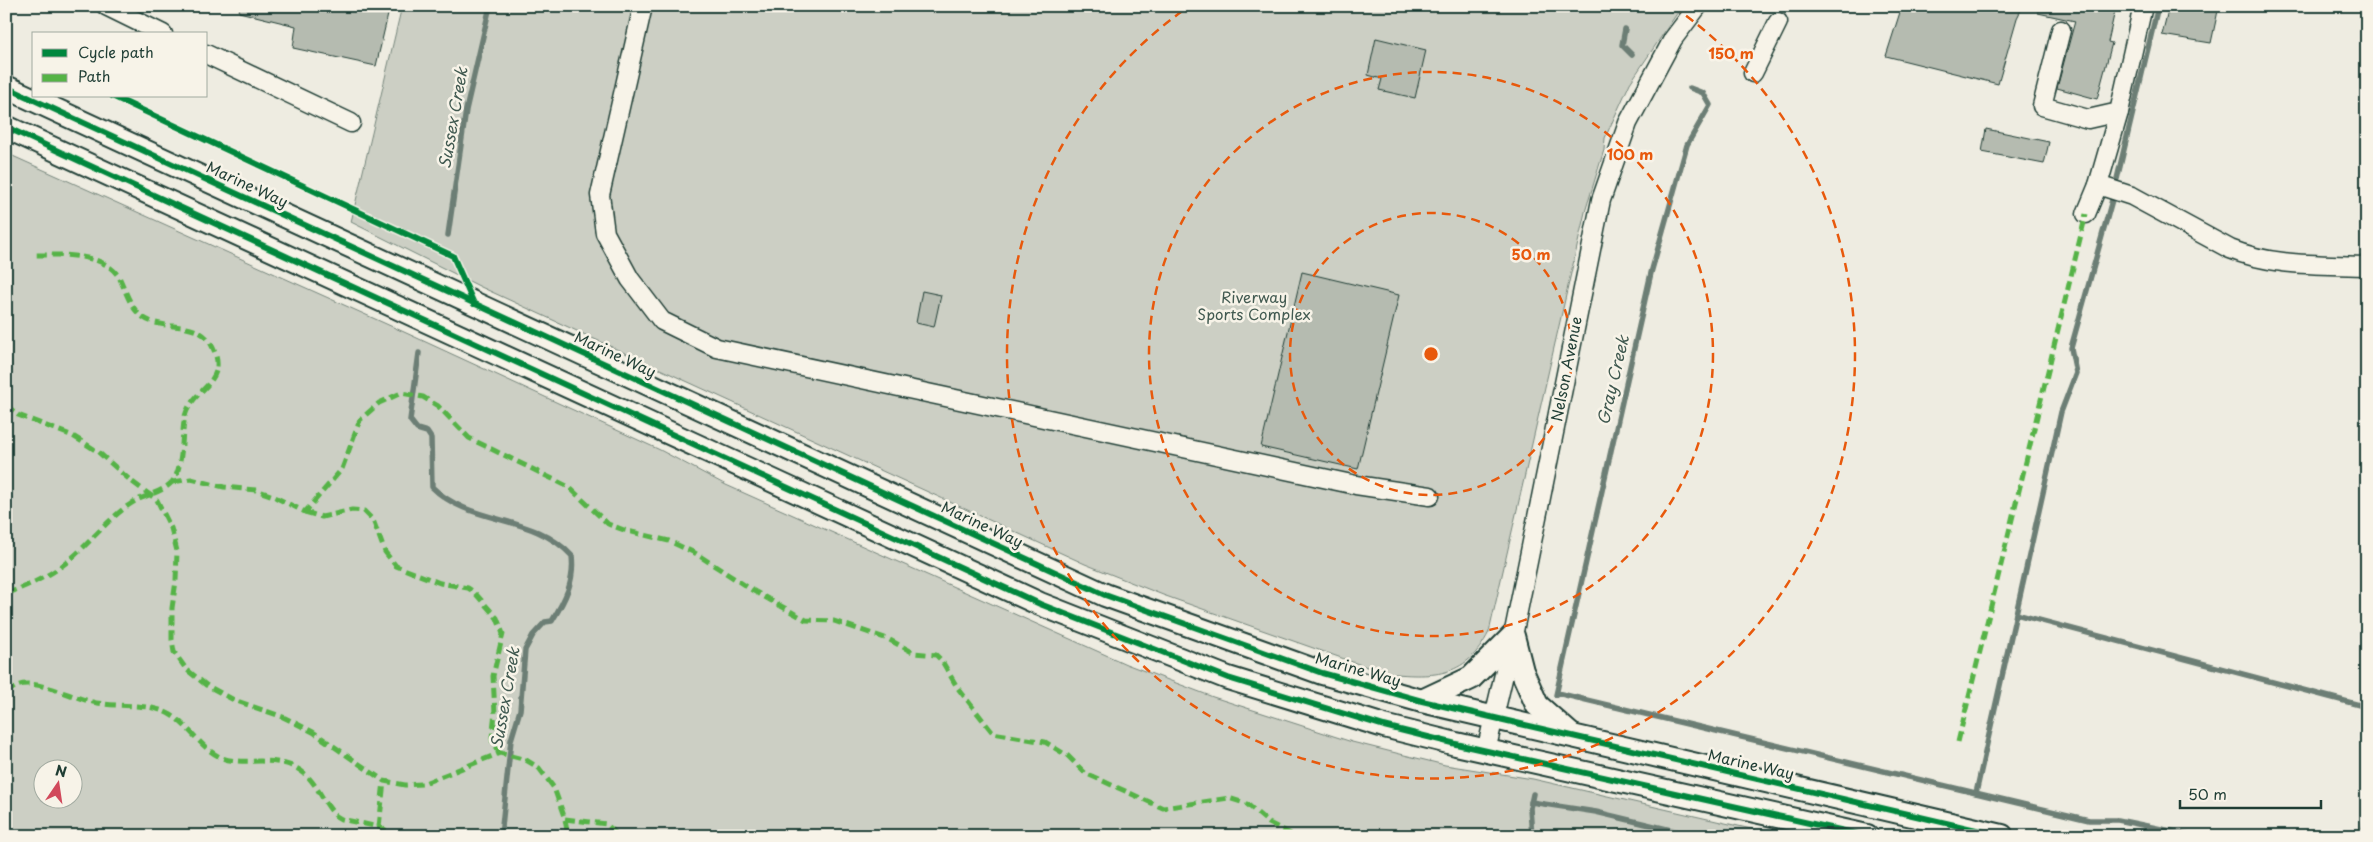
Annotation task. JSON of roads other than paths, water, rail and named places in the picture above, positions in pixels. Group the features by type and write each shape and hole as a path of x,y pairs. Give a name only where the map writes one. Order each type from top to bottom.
{"main road":[{"name":"Marine Way","path":"6,87 1105,595 1322,674 1422,701 2002,836"},
{"path":"6,127 1040,604 1228,678 1384,726 1486,751 1867,836"},
{"path":"1422,701 1471,678 1512,636 1522,671 1537,706 1574,737"}],"street":[{"path":"106,6 160,32"},
{"path":"643,6 600,195 605,233 630,279 662,321 717,348 1346,483 1430,496"},
{"name":"Nelson Avenue","path":"1486,751 1512,636 1601,200 1628,123 1672,39 1698,6"},
{"path":"2086,214 2098,185 2118,112 2143,6"},
{"path":"1753,73 1778,22"},
{"path":"2061,30 2042,106 2088,119 2118,112"},
{"path":"208,55 351,123"},
{"path":"2098,185 2132,196 2230,249 2248,256 2274,262 2367,266"}],"waterway":[{"name":"Sussex Creek","path":"448,235 466,110 490,6"},
{"path":"2117,179 2158,6"},
{"name":"Gray Creek","path":"1625,29 1622,45 1632,55"},
{"name":"Gray Creek","path":"1556,695 1651,273 1687,145 1710,105 1703,93 1690,88"},
{"path":"1976,793 2061,412 2076,373 2071,348 2112,200"},
{"name":"Sussex Creek","path":"419,353 410,420 417,429 427,432 431,438 432,487 448,499 465,508 539,533 556,542 572,556 572,574 561,606 552,621 545,622 533,635 525,650 520,710 511,740 501,836"},
{"path":"2016,614 2367,707"},
{"path":"1557,693 2089,820 2118,820 2195,836"},
{"name":"Gray Creek","path":"1532,836 1530,808 1533,794"},
{"path":"1531,802 1596,812 1696,836"},
{"path":"2363,836 2367,813"}],"park label":[{"name":"Riverway Sports Complex","path":"1254,306"}]}
